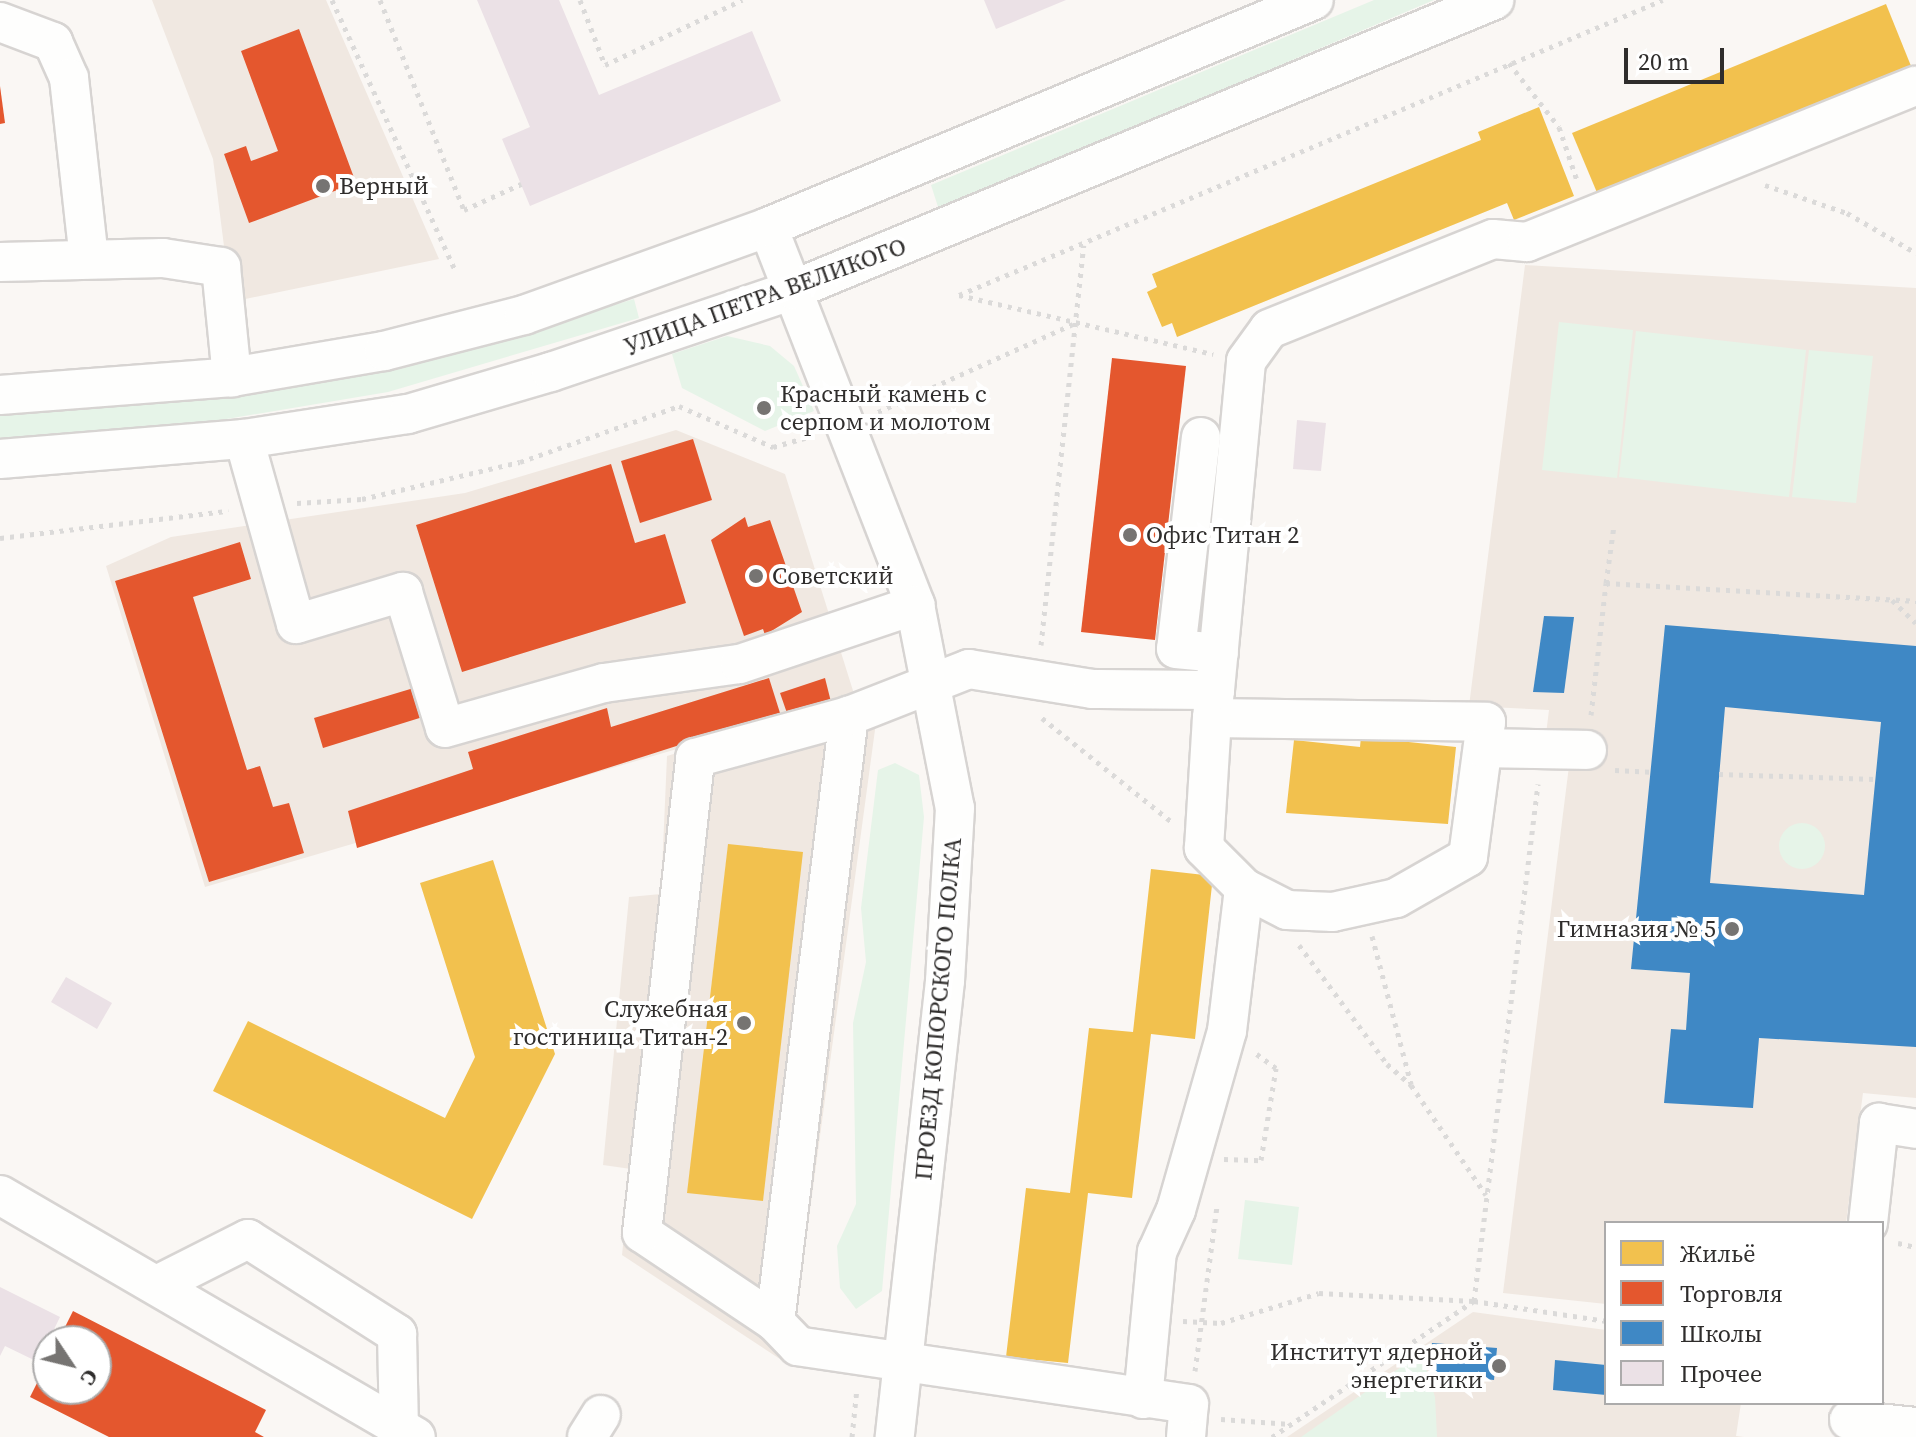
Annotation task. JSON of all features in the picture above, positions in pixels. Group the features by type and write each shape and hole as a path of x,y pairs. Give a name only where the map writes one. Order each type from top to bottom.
{"street":[{"path":"0,395 232,377 384,351 524,315 768,227 1314,0"},
{"name":"УЛИЦА ПЕТРА ВЕЛИКОГО","path":"0,459 244,439 408,414 793,290 1494,0"},
{"path":"0,22 53,42 69,78 89,258"},
{"path":"1188,1419 1143,1399 902,1365 798,1346 775,1322 642,1233 695,758 849,716 969,669 1038,697 1092,689 1214,704 1486,722 1468,857 1371,904 1333,912 1287,910 1244,888 1204,848 1214,704 1246,361 1269,329 1493,239 1527,242 1916,86"},
{"name":"ПРОЕЗД КОПОРСКОГО ПОЛКА","path":"768,227 915,605 936,682 955,808 945,981 895,1437"},
{"path":"0,262 89,258 221,267 232,377"},
{"path":"1201,437 1176,649 1219,653"},
{"path":"244,439 296,624 403,592 445,728 604,683 740,664 915,605"},
{"path":"775,1322 849,716"},
{"path":"1483,748 1523,750 1589,736"},
{"path":"1143,1399 1157,1252 1176,1210 1227,1031 1244,888"},
{"path":"1868,1221 1879,1123 1916,1129"},
{"path":"0,1195 408,1432"},
{"path":"157,1285 248,1239 397,1334 408,1432"},
{"path":"1849,1420 1916,1427"}],"path":[{"path":"332,0 455,270"},
{"path":"380,0 464,210 521,184"},
{"path":"580,0 605,65 742,0"},
{"path":"1246,361 959,295 1663,0"},
{"path":"1509,63 1559,127 1590,218"},
{"path":"1715,168 1847,213 1916,253"},
{"path":"1084,244 1038,697 1204,848"},
{"path":"869,415 1074,323"},
{"path":"0,538 262,506 362,499 505,465 679,406 773,447 824,432"},
{"path":"1589,736 1614,525"},
{"path":"1606,583 1916,601"},
{"path":"1891,599 1916,623"},
{"path":"1272,1437 1474,1301 1539,773 1521,773 1523,750"},
{"path":"1719,774 1875,779"},
{"path":"1371,904 1373,942 1411,1085"},
{"path":"1287,910 1294,938 1387,1064 1411,1085 1487,1197"},
{"path":"1221,1173 1223,1158 1261,1160 1276,1068 1227,1031"},
{"path":"1219,1188 1188,1419 1291,1424"},
{"path":"1150,1318 1203,1323 1319,1293 1474,1301 1604,1321"},
{"path":"852,1437 858,1379"}],"shaded area":[{"path":"152,0 326,0 439,259 231,302 213,159"},
{"path":"1374,0 1434,0 939,210 931,185"},
{"name":"Гимназия № 5","path":"1525,265 1916,288 1916,1098 1863,1093 1846,1221 1604,1221 1604,1304 1503,1293 1569,766 1542,766 1549,710 1469,706"},
{"path":"634,299 639,318 388,392 203,423 0,438 0,415 209,396 556,323"},
{"path":"1559,322 1633,330 1617,478 1542,470"},
{"path":"1636,331 1806,350 1789,497 1619,477"},
{"path":"727,336 770,346 794,366 814,411 765,431 682,388 672,354"},
{"path":"1809,350 1873,356 1856,503 1792,497"},
{"path":"676,430 785,474 855,697 205,887 106,566 171,537 465,493"},
{"path":"880,693 789,1365 622,1255 631,1169 603,1165 629,897 661,894 667,756"},
{"path":"895,763 919,775 924,817 882,1291 856,1309 840,1288 837,1246 856,1204 853,1023 866,962 861,908 878,770"},
{"path":"1802,823 1818,830 1825,846 1818,862 1802,869 1786,862 1779,846 1786,830"},
{"path":"1245,1200 1299,1207 1292,1265 1238,1259"},
{"name":"Институт ядерной энергетики","path":"1473,1312 1604,1330 1604,1405 1741,1405 1736,1436 1744,1437 1287,1437"},
{"path":"1421,1353 1435,1397 1437,1437 1301,1437"}],"building: Жильё":[{"path":"1886,4 1911,66 1598,195 1572,133"},
{"path":"1539,107 1574,196 1514,220 1507,203 1177,337 1172,323 1162,327 1147,292 1157,287 1152,274 1481,140 1478,132"},
{"path":"1361,737 1456,747 1448,824 1286,813 1294,740 1360,747"},
{"path":"728,844 803,852 763,1201 687,1193"},
{"path":"493,860 555,1054 472,1219 213,1091 248,1021 445,1118 475,1057 420,883"},
{"path":"1151,869 1213,876 1195,1039 1151,1034 1132,1198 1088,1193 1068,1363 1006,1357 1026,1188 1070,1193 1089,1028 1133,1032"}],"building: Торговля":[{"path":"299,29 356,183 249,223 224,154 246,146 251,161 278,151 241,51"},
{"path":"0,86 5,123 0,124"},
{"name":"Офис Титан 2","path":"1112,358 1186,366 1155,640 1081,632"},
{"path":"693,439 712,500 640,523 621,461"},
{"path":"611,464 635,543 665,534 686,603 462,672 416,525"},
{"name":"Советский","path":"745,517 748,527 770,520 802,612 765,635 763,629 744,636 711,540"},
{"path":"240,542 251,579 193,597 247,770 260,766 273,807 289,803 304,853 209,882 115,581"},
{"path":"769,678 780,713 357,848 348,811 473,769 468,752 607,708 611,727"},
{"path":"825,678 831,702 788,716 780,693"},
{"path":"417,687 426,716 323,748 314,718"},
{"path":"73,1311 100,1325 66,1325"},
{"path":"112,1331 266,1410 255,1432 264,1437 109,1437 46,1405 112,1405"}],"building: Школы":[{"path":"1544,616 1574,617 1564,693 1533,692"},
{"path":"1665,625 1916,646 1916,1047 1759,1038 1753,1108 1664,1103 1671,1029 1686,1030 1690,973 1631,969","holes":["1725,707 1881,722 1864,895 1710,883"]},
{"path":"1432,1343 1497,1348 1494,1380 1429,1374"},
{"path":"1555,1360 1604,1365 1604,1395 1553,1390"}],"building: Прочее":[{"path":"477,0 559,0 599,95 752,31 781,101 530,206 502,139 530,127"},
{"path":"984,0 1066,0 996,29"},
{"path":"1297,420 1326,423 1321,471 1293,469"},
{"path":"66,977 112,1003 97,1029 51,1002"},
{"path":"0,1287 60,1317 56,1325 32,1325 32,1359 5,1346 0,1356"}],"place":[{"name":"Верный","path":"323,186"},
{"name":"Красный камень с серпом и молотом","path":"764,408"},
{"name":"Офис Титан 2","path":"1130,535"},
{"name":"Советский","path":"756,576"},
{"name":"Гимназия № 5","path":"1732,929"},
{"name":"Служебная гостиница Титан-2","path":"744,1023"},
{"name":"Институт ядерной энергетики","path":"1499,1366"}]}
